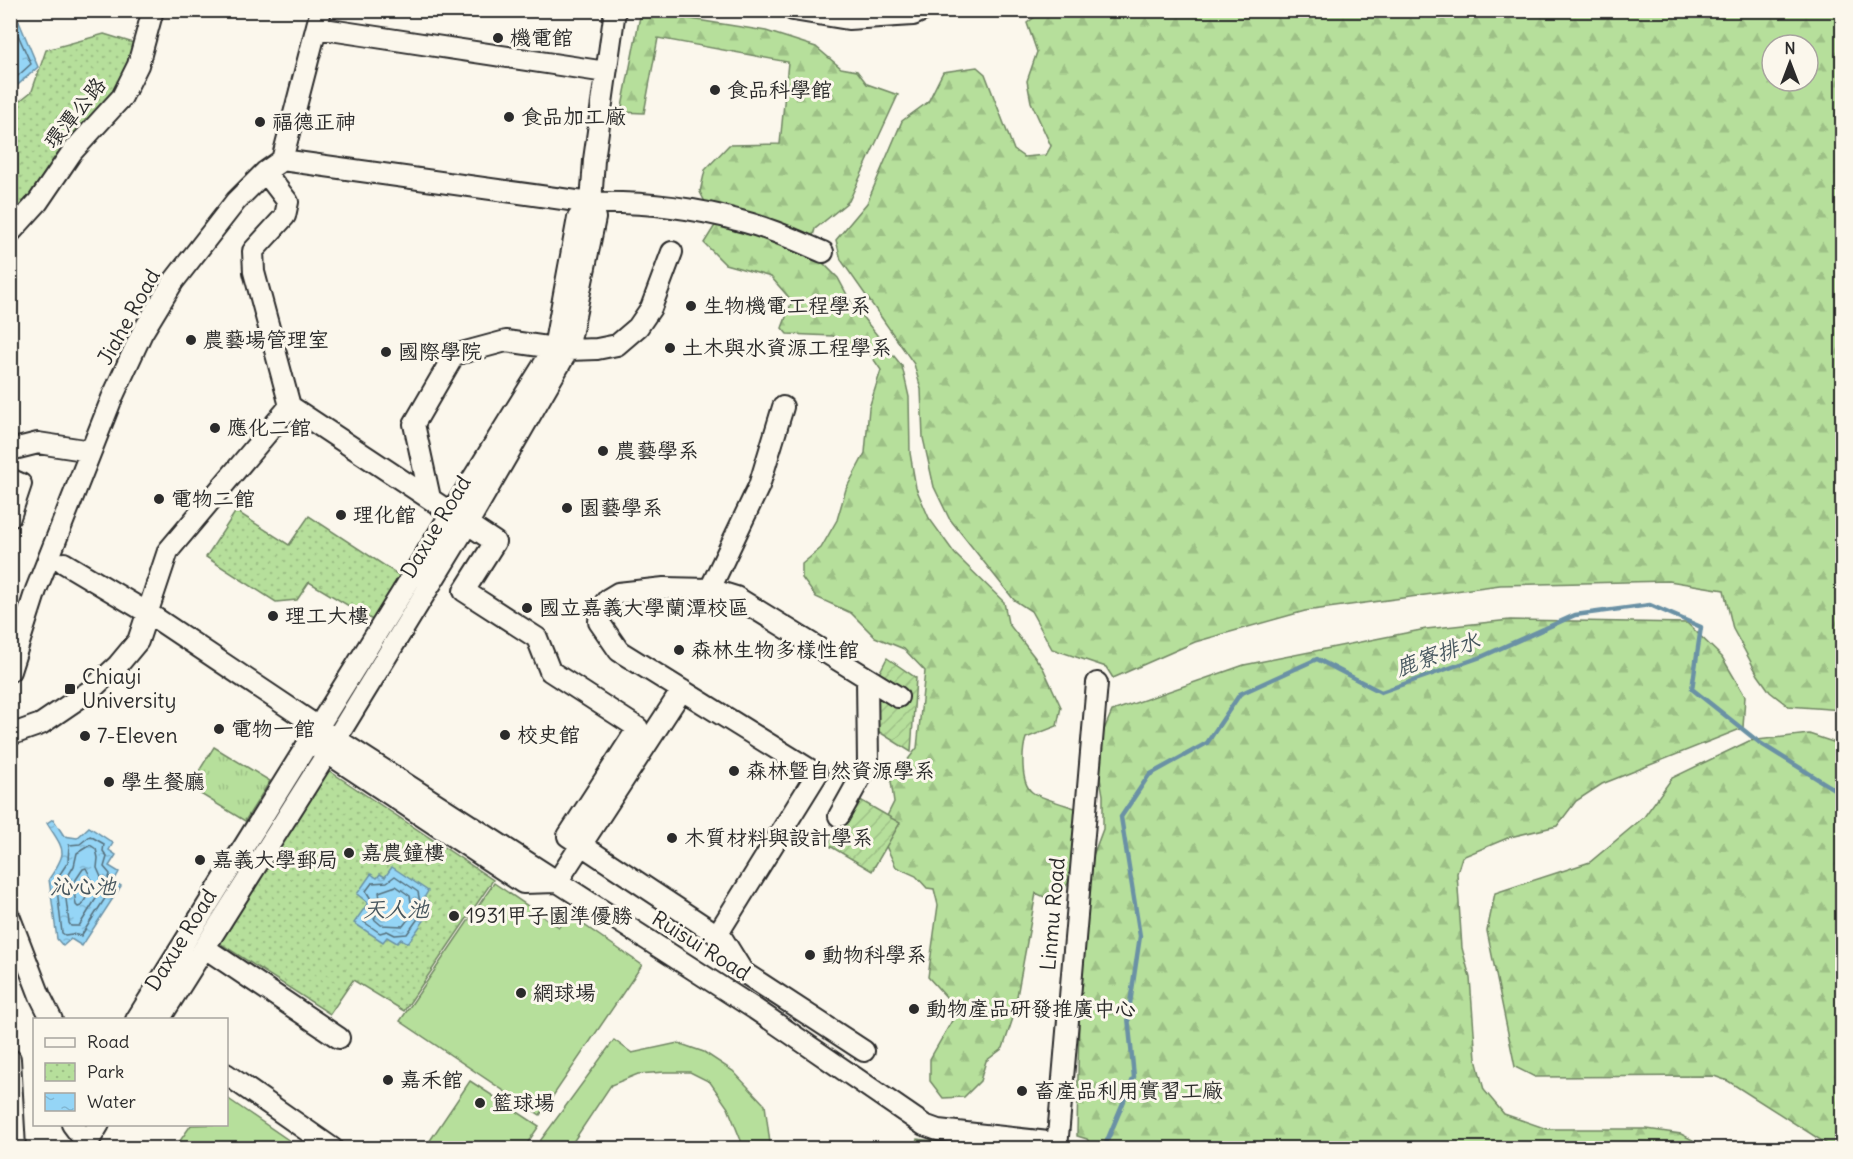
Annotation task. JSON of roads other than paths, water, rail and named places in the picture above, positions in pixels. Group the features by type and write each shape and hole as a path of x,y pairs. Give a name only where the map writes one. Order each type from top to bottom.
{"street":[{"name":"環潭公路","path":"10,233 38,202 72,152 122,98 138,65 153,10"},
{"path":"137,1018 314,734 460,517 561,349 595,219 591,203 594,160 615,10"},
{"path":"793,10 848,18 913,15 924,10"},
{"path":"606,72 319,19 282,160 591,203 624,202 676,208 735,219 765,228 823,252"},
{"name":"Jiahe Road","path":"10,671 36,590 91,451 142,333 172,282 236,201 265,172 282,160"},
{"path":"265,172 288,202 285,216 253,251 254,272 290,406 495,542 465,591 537,638 550,670 638,728 568,836 722,938 743,972 864,1051"},
{"path":"430,498 414,424 454,355 506,341 561,349 597,349 617,345 638,327 651,308 672,252"},
{"path":"10,735 41,724 91,690 118,665 138,641 168,551 290,406"},
{"path":"710,589 759,486 783,407"},
{"path":"10,450 38,443 91,451"},
{"path":"10,479 21,484 10,517"},
{"name":"Daxue Road","path":"160,1018 331,746 460,517"},
{"name":"Ruisui Road","path":"64,563 148,613 331,746 557,882 755,1009 924,1125 938,1130 1057,1146"},
{"path":"717,935 817,774 619,651 599,622 600,609 608,599 618,593 664,588 710,589 736,597 897,698"},
{"path":"839,816 868,764 867,678"},
{"name":"Linmu Road","path":"1057,1146 1097,683"},
{"path":"557,882 682,690"},
{"path":"10,918 40,996 51,1018"},
{"path":"205,948 339,1038"},
{"path":"10,1059 15,1149"},
{"path":"228,1075 332,1149"},
{"path":"72,1126 83,1147 98,1126"}],"water":[{"path":"14,10 38,67 11,91 10,11"},
{"name":"沁心池","path":"53,819 64,836 77,838 89,827 113,843 109,850 116,855 109,866 119,872 114,881 121,886 82,946 71,939 63,946 57,939 49,879 60,862 62,851 47,823"},
{"name":"天人池","path":"392,867 428,891 424,898 429,902 426,907 431,911 408,943 401,939 397,943 387,937 383,942 354,923 368,903 357,894 371,874 377,878 380,874 385,877"}],"waterway":[{"name":"鹿寮排水","path":"1104,1148 1134,1077 1128,1017 1140,936 1121,817 1149,775 1207,743 1240,694 1317,659 1381,692 1481,657 1575,615 1650,605 1701,627 1692,689 1760,743 1842,794"}],"place":[{"name":"機電館","path":"498,38"},
{"name":"食品科學館","path":"715,90"},
{"name":"食品加工廠","path":"509,117"},
{"name":"福德正神","path":"260,122"},
{"name":"生物機電工程學系","path":"691,306"},
{"name":"農藝場管理室","path":"191,340"},
{"name":"土木與水資源工程學系","path":"670,348"},
{"name":"國際學院","path":"386,352"},
{"name":"應化二館","path":"215,428"},
{"name":"農藝學系","path":"603,451"},
{"name":"電物二館","path":"159,499"},
{"name":"園藝學系","path":"567,508"},
{"name":"理化館","path":"341,515"},
{"name":"國立嘉義大學蘭潭校區","path":"527,608"},
{"name":"理工大樓","path":"273,616"},
{"name":"森林生物多樣性館","path":"679,650"},
{"name":"Chiayi University","path":"70,689"},
{"name":"電物一館","path":"219,729"},
{"name":"校史館","path":"505,735"},
{"name":"7-Eleven","path":"85,736"},
{"name":"森林暨自然資源學系","path":"734,771"},
{"name":"學生餐廳","path":"109,782"},
{"name":"木質材料與設計學系","path":"672,838"},
{"name":"嘉農鐘樓","path":"349,853"},
{"name":"嘉義大學郵局","path":"200,860"},
{"name":"1931甲子園準優勝","path":"454,916"},
{"name":"動物科學系","path":"810,955"},
{"name":"網球場","path":"521,993"},
{"name":"動物產品研發推廣中心","path":"914,1009"},
{"name":"嘉禾館","path":"388,1080"},
{"name":"畜產品利用實習工廠","path":"1022,1091"},
{"name":"籃球場","path":"480,1103"}]}
